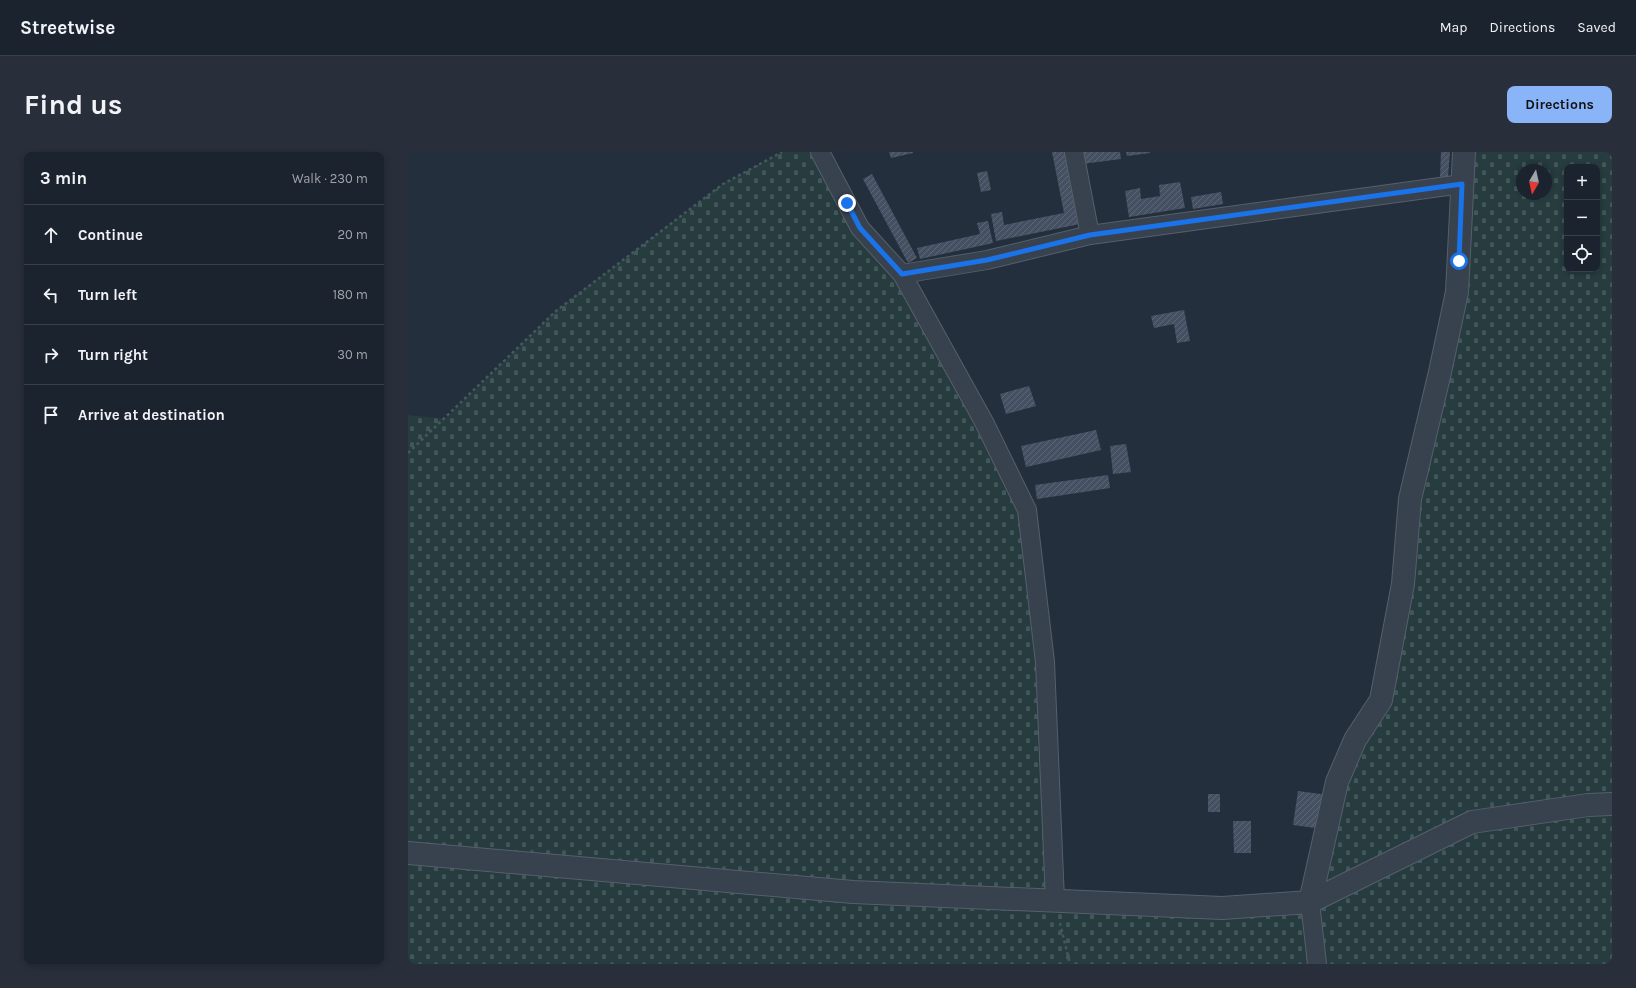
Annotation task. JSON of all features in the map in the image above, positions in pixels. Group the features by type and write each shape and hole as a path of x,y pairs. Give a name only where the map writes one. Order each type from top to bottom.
{"street":[{"path":"820,152 860,228 902,274 984,422 1027,510 1045,662 1055,901"},
{"path":"1074,152 1090,235"},
{"path":"1317,964 1310,902 1337,782 1356,740 1381,700 1403,584 1410,499 1457,292 1464,152"},
{"path":"902,274 987,260 1090,235 1462,184"},
{"path":"408,853 853,892 1222,908 1310,902 1472,822 1588,805 1612,804"}],"path":[{"path":"408,453 556,311 723,184 782,152"},
{"path":"1055,901 1070,964"}],"green space":[{"path":"782,152 820,152 902,274 1027,510 1055,901 1310,902 1337,782 1381,700 1440,372 1464,152 1612,152 1612,964 408,964 408,415 445,419 556,311 723,184"}],"building":[{"path":"889,152 913,152 913,153 891,158"},
{"path":"1052,152 1066,152 1080,224 996,241 991,214 1002,212 1004,225 1064,213"},
{"path":"1080,152 1120,152 1121,159 1082,164"},
{"path":"1126,152 1150,152 1150,153 1127,156"},
{"path":"1441,152 1450,152 1448,177 1440,177"},
{"path":"987,171 991,190 981,192 977,173"},
{"path":"872,174 917,258 908,263 863,179"},
{"path":"1180,182 1185,208 1129,217 1125,191 1140,188 1141,199 1160,196 1159,185"},
{"path":"1221,192 1223,204 1193,209 1191,197"},
{"path":"988,221 993,243 920,259 917,248 980,234 977,223"},
{"path":"1184,310 1190,341 1177,343 1174,324 1154,328 1151,316"},
{"path":"1029,386 1036,406 1006,414 1000,394"},
{"path":"1096,430 1101,450 1026,467 1021,446"},
{"path":"1126,444 1131,472 1113,474 1110,446"},
{"path":"1108,475 1110,488 1037,499 1035,485"},
{"path":"1298,791 1328,795 1323,829 1293,825"},
{"path":"1208,794 1220,794 1220,812 1208,812"},
{"path":"1233,821 1251,821 1251,853 1234,853"}],"route":[{"path":"847,203 860,228 902,274 987,260 1090,235 1462,184 1459,261"}]}
